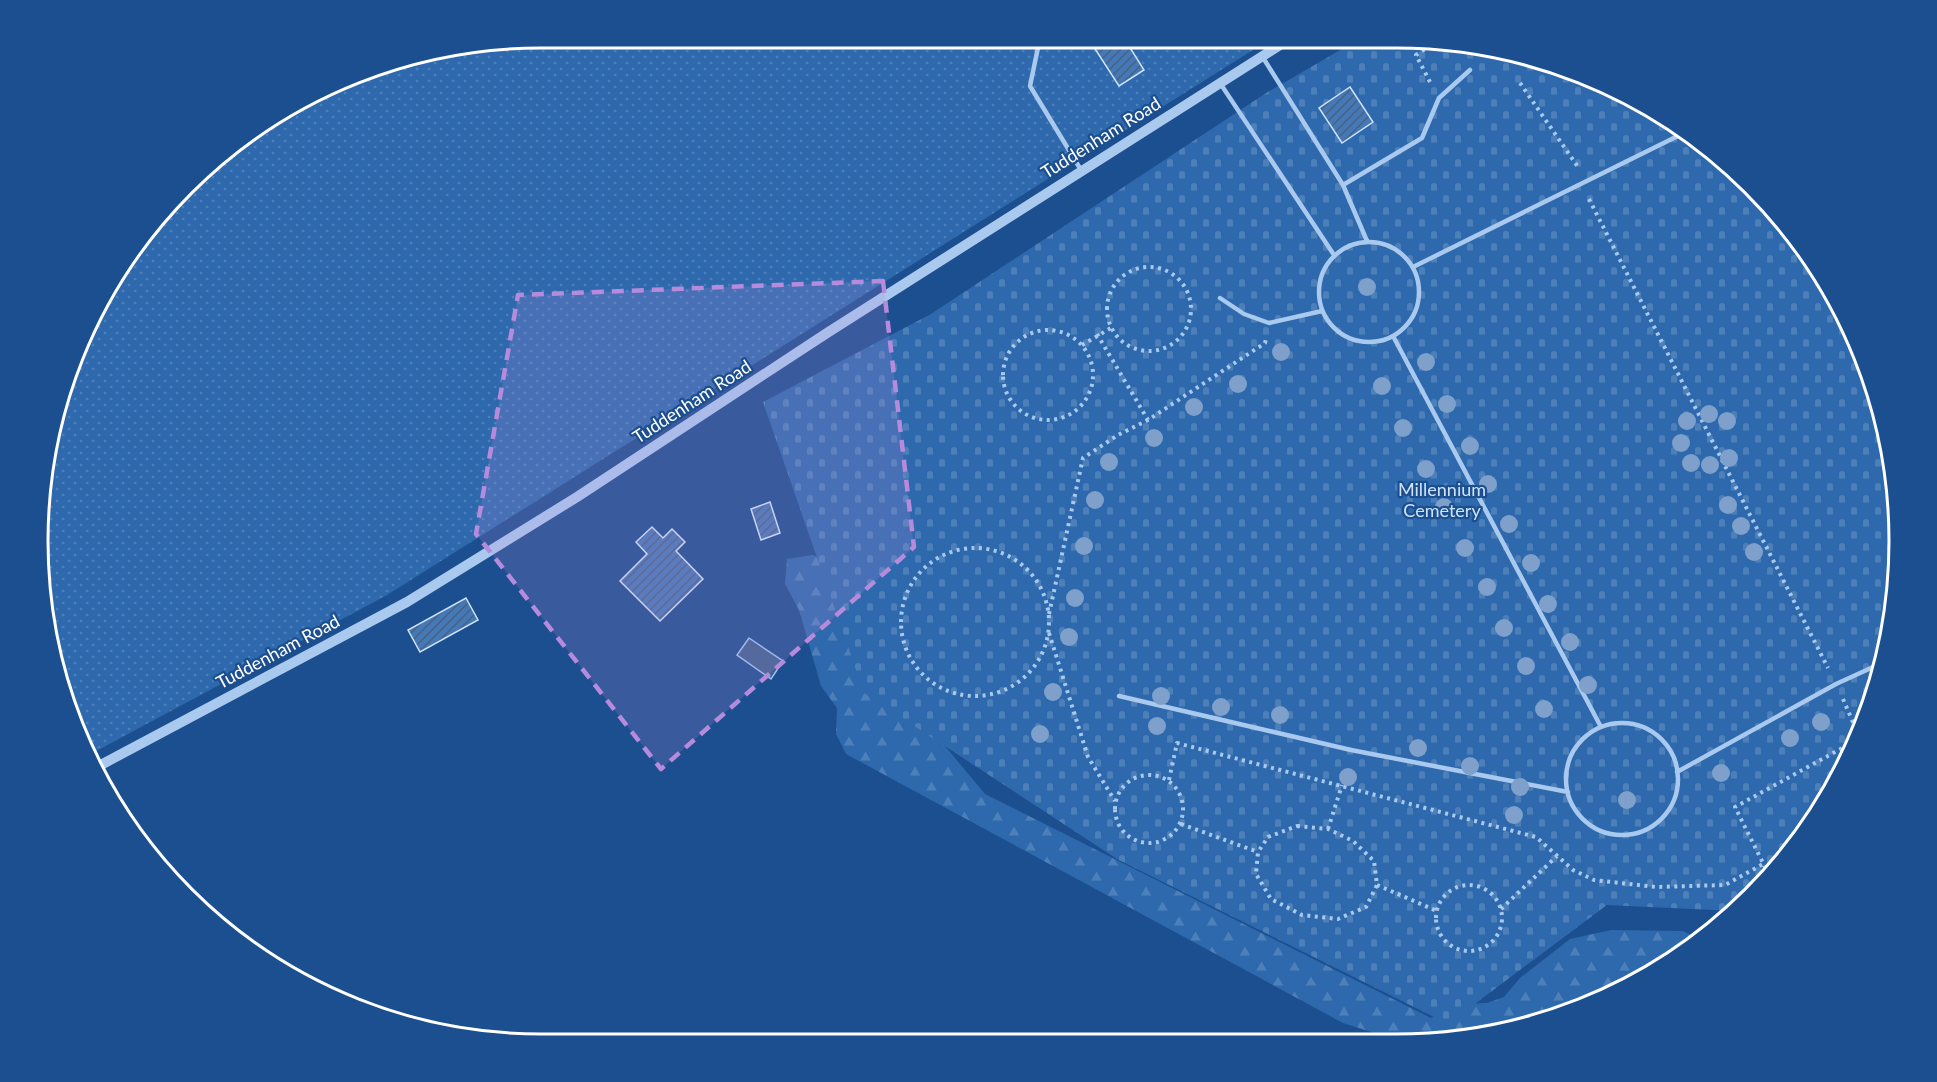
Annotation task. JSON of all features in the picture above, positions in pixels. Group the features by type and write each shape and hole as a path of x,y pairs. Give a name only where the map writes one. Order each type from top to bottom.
{"street":[{"name":"Tuddenham Road","path":"102,764 407,602 577,497 1081,170 1275,48"}],"lane":[{"path":"1038,48 1030,87 1081,170"},
{"path":"1262,56 1343,185 1367,241"},
{"path":"1343,185 1422,138 1439,98 1470,70"},
{"path":"1220,83 1334,255"},
{"path":"1413,267 1582,186 1677,136"},
{"path":"1367,241 1384,243 1400,251 1417,275 1419,302 1412,318 1393,336 1376,342 1361,342 1344,336 1331,325 1322,311 1318,293 1321,276 1334,255 1349,245 1367,241"},
{"path":"1220,298 1244,314 1269,323 1322,311"},
{"path":"1393,336 1601,727"},
{"path":"1677,772 1836,684 1872,667"},
{"path":"1119,696 1351,750 1568,792"},
{"path":"1620,722 1639,725 1657,734 1670,748 1677,772 1677,790 1665,816 1642,832 1622,835 1603,832 1586,822 1574,807 1568,792 1566,773 1572,754 1583,738 1601,727 1620,722"}],"path":[{"path":"1425,49 1416,55 1439,98"},
{"path":"1520,83 1589,182"},
{"path":"1582,186 1836,684 1853,724"},
{"path":"1144,267 1162,268 1175,274 1188,291 1192,305 1191,320 1184,334 1167,348 1152,351 1140,350 1126,344 1111,328 1107,313 1108,298 1120,277 1130,271 1144,267"},
{"path":"1049,615 1042,590 1026,568 1004,554 985,548 959,549 932,561 909,586 900,610 900,625 905,651 919,673 948,692 974,697 999,693 1015,686 1034,668 1046,645 1049,615 1083,458 1118,435 1148,420 1265,343 1269,323"},
{"path":"1082,345 1097,334 1111,328"},
{"path":"1038,330 1054,330 1069,334 1082,345 1093,369 1092,384 1084,402 1072,413 1056,419 1032,418 1018,410 1008,397 1002,381 1003,365 1011,348 1022,337 1038,330"},
{"path":"1097,334 1148,420"},
{"path":"1048,629 1088,757 1115,802 1119,825 1132,839 1143,843 1159,843 1170,837 1181,824 1184,813 1183,799 1178,789 1169,780 1156,775 1134,778 1124,786 1115,802"},
{"path":"1169,780 1177,743 1536,837 1573,870 1594,880 1656,887 1725,885 1763,864"},
{"path":"1765,868 1735,807 1843,748"},
{"path":"1328,829 1342,785"},
{"path":"1181,824 1258,852"},
{"path":"1297,825 1328,829 1353,840 1374,861 1377,885 1366,907 1338,919 1302,915 1271,899 1256,874 1258,852 1268,837 1297,825"},
{"path":"1501,909 1557,856"},
{"path":"1377,885 1437,911"},
{"path":"1477,885 1487,890 1501,909 1500,932 1483,949 1468,952 1457,949 1440,934 1437,911 1446,894 1455,887 1477,885"}],"highlighted area":[{"path":"883,281 914,547 661,769 476,534 518,295"}],"green space":[{"path":"1256,48 387,595 96,751 74,699 57,637 49,573 48,541 52,477 57,445 74,383 99,323 131,267 170,216 192,192 241,150 294,114 383,74 445,57 509,49"},
{"name":"Millennium Cemetery","path":"1344,48 1428,49 1492,57 1554,74 1614,99 1642,114 1696,150 1745,192 1767,216 1806,267 1838,323 1851,352 1863,383 1880,445 1888,509 1889,541 1885,605 1880,637 1863,699 1838,759 1823,788 1787,841 1745,890 1723,910 1607,905 1448,1024 1117,859 864,693 763,402 931,314 1266,93"},
{"path":"813,555 827,563 929,727 985,794 1431,1018 1453,1004 1487,1003 1504,997 1520,978 1570,939 1611,930 1683,931 1691,935 1670,951 1614,983 1554,1008 1524,1017 1492,1025 1428,1033 1377,1034 1343,1023 846,754 836,734 837,708 821,686 799,610 785,584 787,559"}],"shaded area":[{"path":"749,638 783,661 771,679 737,655"}],"building":[{"path":"1094,48 1130,48 1144,70 1119,86"},
{"path":"1350,87 1373,122 1342,143 1319,108"},
{"path":"770,502 780,533 761,540 751,509"},
{"path":"652,527 663,538 672,529 685,542 676,551 703,579 660,621 620,581 647,554 636,542"},
{"path":"466,598 478,620 420,652 408,630"}]}
